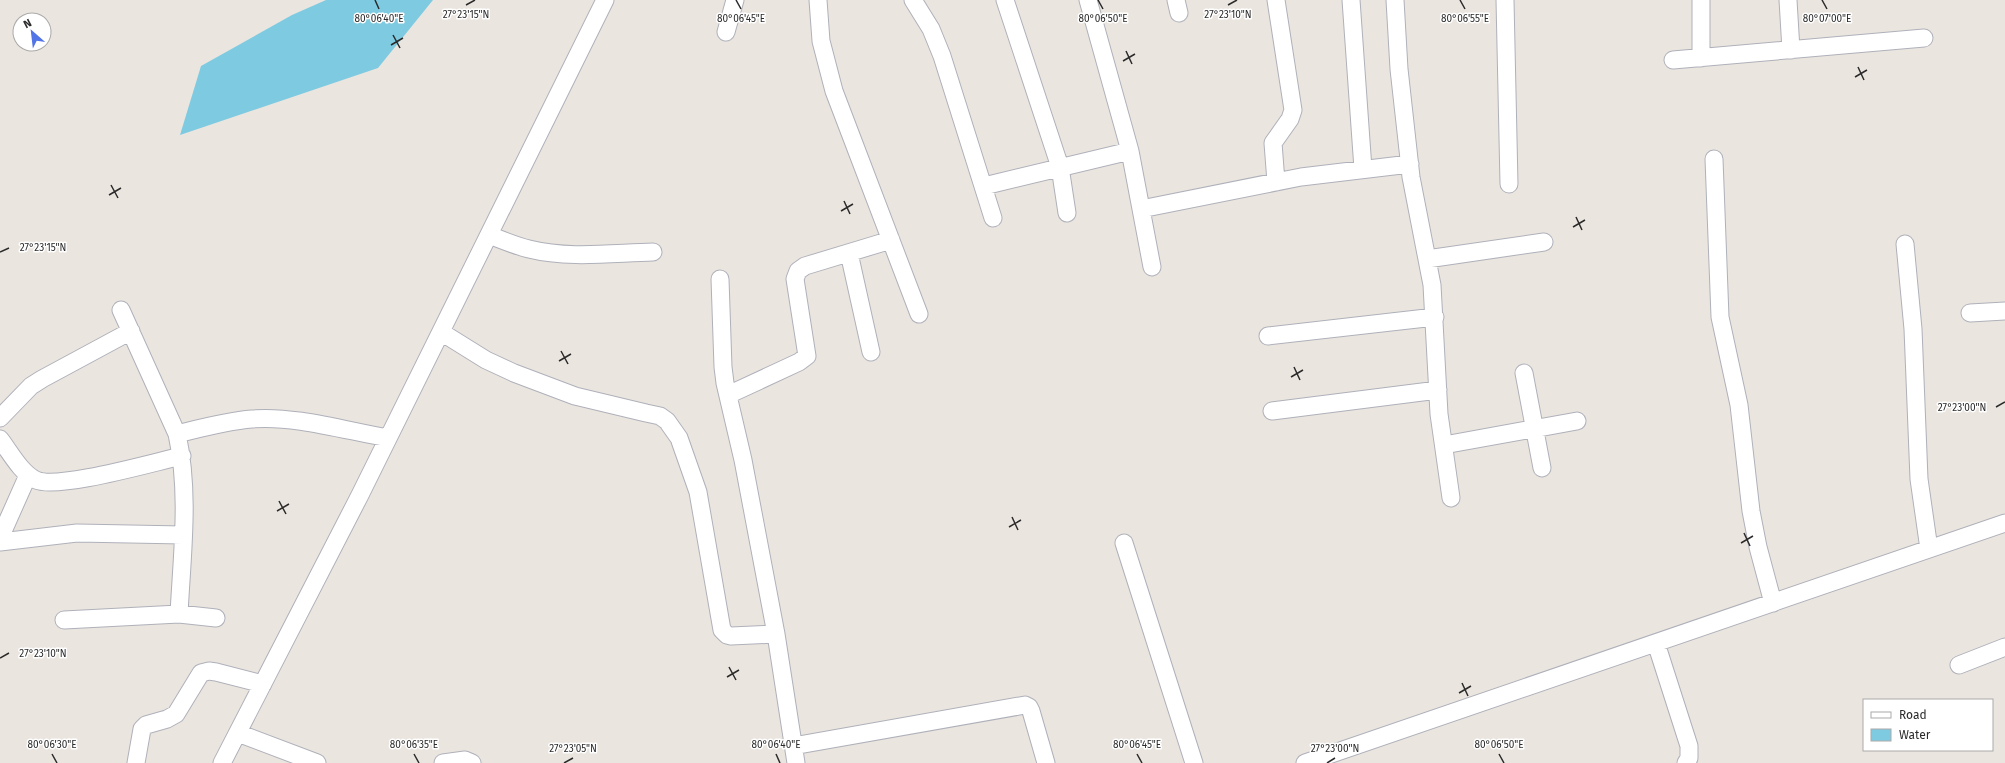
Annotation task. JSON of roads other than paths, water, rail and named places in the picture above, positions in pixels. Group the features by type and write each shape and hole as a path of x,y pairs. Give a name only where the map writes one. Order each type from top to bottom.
{"street":[{"path":"222,763 388,438 605,0"},
{"path":"726,32 735,0"},
{"path":"818,0 821,41 832,84 919,314"},
{"path":"913,0 931,29 942,56 993,218"},
{"path":"1005,0 1060,167 1067,213"},
{"path":"1088,0 1130,151 1152,267"},
{"path":"1276,0 1293,110 1290,119 1273,143 1276,182"},
{"path":"1351,0 1363,169"},
{"path":"1395,0 1399,69 1410,164 1432,285 1438,390 1451,498"},
{"path":"1505,0 1509,184"},
{"path":"1701,0 1701,58"},
{"path":"1788,0 1791,50"},
{"path":"1673,60 1924,38"},
{"path":"984,186 1130,151"},
{"path":"1714,159 1721,323 1739,404 1751,511 1758,547 1773,603"},
{"path":"1141,209 1276,182 1363,169 1410,164"},
{"path":"488,235 528,249 549,253 653,252"},
{"path":"728,395 805,358 807,349 795,274 805,266 891,240"},
{"path":"1427,259 1544,242"},
{"path":"1905,244 1913,336 1919,479 1929,549"},
{"path":"849,253 871,352"},
{"path":"720,279 723,366 743,460 776,634 795,755 1025,705 1029,707 1032,714 1046,763"},
{"path":"121,310 177,434 182,456 184,510 179,614"},
{"path":"1970,313 2005,311"},
{"path":"1268,336 1435,317"},
{"path":"0,418 31,386 131,331"},
{"path":"441,332 486,360 514,373 576,396 660,416 667,421 680,438 698,492 722,630 727,635 731,636 776,634"},
{"path":"1524,373 1542,468"},
{"path":"1272,411 1438,390"},
{"path":"177,434 225,423 253,419 309,423 388,438"},
{"path":"1444,445 1577,421"},
{"path":"0,439 28,475 44,482 69,482 182,456"},
{"path":"0,538 28,475"},
{"path":"1305,763 1929,549 2004,529"},
{"path":"0,542 76,533 183,535"},
{"path":"1124,543 1194,763"},
{"path":"64,620 179,614 216,618"},
{"path":"1656,643 1689,746 1689,758 1686,763"},
{"path":"1960,665 2005,647"},
{"path":"136,763 142,729 146,725 167,719 176,714 201,674 209,671 216,672 262,684"},
{"path":"238,733 317,763"},
{"path":"442,763 465,760 472,763"}],"water":[{"path":"326,0 433,0 378,68 180,135 201,66 292,15"}]}
